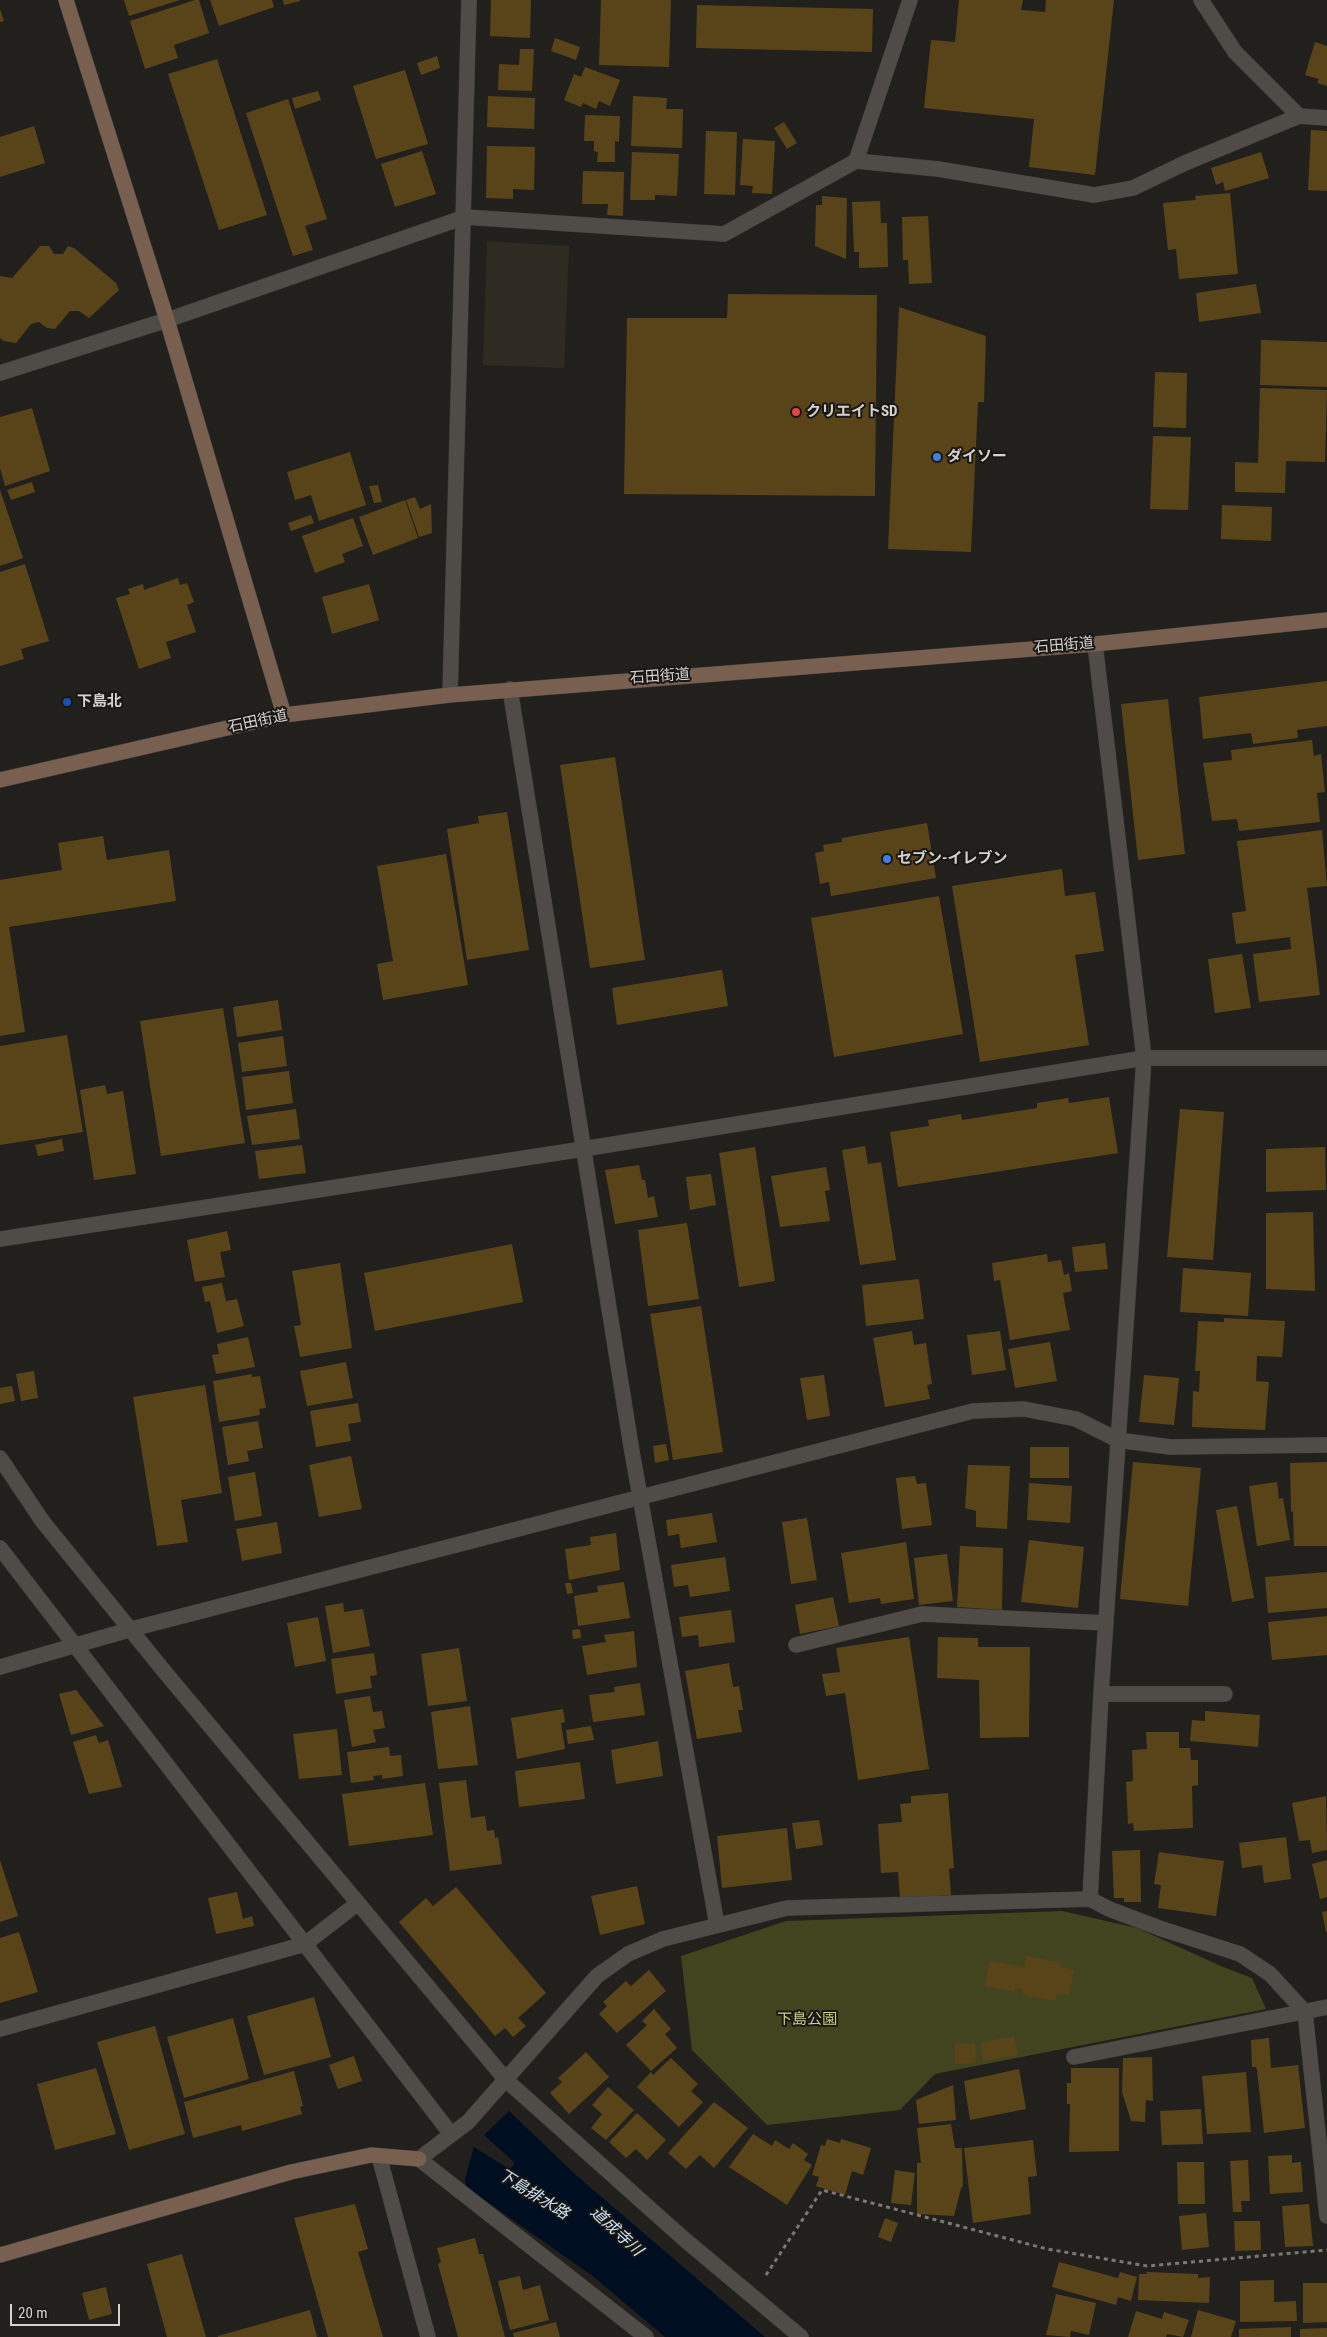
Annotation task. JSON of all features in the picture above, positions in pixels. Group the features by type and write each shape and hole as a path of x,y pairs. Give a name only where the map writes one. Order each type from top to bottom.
{"street":[{"path":"66,0 167,320 284,715"},
{"path":"450,694 465,217 469,0"},
{"path":"856,161 910,0"},
{"path":"1201,0 1235,52 1299,116"},
{"path":"0,373 167,320 465,217 724,234 856,161 938,169 1094,195 1133,188 1186,163 1299,116 1327,118"},
{"name":"石田街道","path":"0,780 284,715 450,694 1095,644 1327,620"},
{"path":"1090,1899 1101,1694 1144,1058 1095,644"},
{"path":"510,689 641,1498 717,1925"},
{"path":"0,1239 583,1149 1144,1058 1327,1058"},
{"path":"0,1667 132,1630 973,1411 1024,1410 1076,1419 1118,1440 1170,1447 1327,1445"},
{"path":"0,1458 43,1522 164,1671 506,2080 684,2239 800,2337"},
{"path":"0,1548 452,2134"},
{"path":"796,1644 922,1614 1106,1623"},
{"path":"1101,1694 1226,1694"},
{"path":"419,2159 468,2122 597,1976 628,1954 654,1943 787,1908 1090,1899 1109,1909 1162,1929 1240,1954 1270,1974 1305,2012 1327,2216"},
{"path":"0,2029 305,1944 358,1903"},
{"path":"1074,2057 1327,2007"},
{"path":"0,2255 291,2172 371,2155 419,2159 646,2337"},
{"path":"379,2156 428,2337"}],"path":[{"path":"752,2296 822,2190 1047,2249 1146,2266 1327,2250"}],"shaded area":[{"path":"487,241 569,246 564,368 483,365"}],"green space":[{"name":"下島公園","path":"1062,1911 1137,1928 1252,1978 1266,2009 935,2074 900,2110 767,2125 692,2050 681,1956 786,1921"}],"water":[{"path":"509,2111 577,2176 765,2337 665,2337 594,2277 466,2187 465,2179 474,2147 509,2169 514,2165 514,2162 484,2135"}],"building":[{"path":"124,0 180,0 129,16"},
{"path":"199,0 209,33 174,45 178,58 145,69 130,21"},
{"path":"210,0 272,0 274,7 219,26"},
{"path":"283,0 300,0 300,1 284,5"},
{"path":"491,0 531,0 530,38 490,36"},
{"path":"601,0 671,0 669,67 599,65"},
{"path":"959,0 1023,0 1021,10 1045,12 1046,0 1114,0 1095,175 1029,167 1034,119 924,108 931,40 955,42"},
{"path":"697,5 873,9 872,52 696,48"},
{"path":"0,9 4,21 0,22"},
{"path":"555,38 580,47 576,60 551,51"},
{"path":"1315,42 1327,46 1327,86 1317,83 1319,79 1305,75"},
{"path":"520,49 534,49 532,91 498,90 499,64 519,65"},
{"path":"437,56 440,68 421,75 417,63"},
{"path":"217,59 267,215 219,230 168,74"},
{"path":"585,67 620,80 610,106 599,101 596,109 583,103 581,107 564,100 574,74 581,77"},
{"path":"405,70 428,144 376,159 353,86"},
{"path":"318,91 321,100 295,109 292,98"},
{"path":"488,96 535,98 534,129 487,127"},
{"path":"633,96 667,98 666,109 683,109 682,148 631,146"},
{"path":"288,99 327,219 305,226 313,250 293,256 246,113"},
{"path":"585,115 620,116 619,142 615,141 615,162 597,162 598,152 594,151 594,141 584,141"},
{"path":"784,122 797,143 787,149 774,128"},
{"path":"34,126 45,163 0,177 0,137"},
{"path":"1311,130 1327,131 1327,191 1308,190"},
{"path":"706,131 737,132 735,195 704,194"},
{"path":"743,139 775,141 772,194 752,193 753,186 740,185"},
{"path":"487,146 535,147 534,190 513,189 513,199 486,198"},
{"path":"422,151 436,194 395,207 381,164"},
{"path":"632,152 679,154 677,196 655,195 655,200 630,200"},
{"path":"1261,152 1269,178 1225,191 1223,182 1216,185 1211,168"},
{"path":"583,171 624,172 623,216 607,215 608,204 582,204"},
{"path":"1230,193 1238,274 1179,279 1176,249 1168,250 1163,203 1196,200 1195,196"},
{"path":"822,196 847,198 846,259 815,246 816,205 822,205"},
{"path":"880,201 881,223 887,223 888,267 859,268 859,252 854,252 852,202"},
{"path":"928,216 932,283 909,284 908,260 903,260 902,217"},
{"path":"40,246 49,246 54,254 63,254 68,246 74,248 116,283 119,290 89,318 79,311 70,311 55,329 47,328 39,322 31,324 16,343 4,341 0,338 0,276 12,278"},
{"path":"1256,284 1261,313 1199,322 1196,293"},
{"path":"728,294 877,295 875,496 624,494 627,318 727,318"},
{"path":"899,307 986,336 984,402 978,402 971,552 888,549"},
{"path":"1261,340 1327,342 1327,387 1260,385"},
{"path":"1155,372 1187,373 1186,428 1153,427"},
{"path":"1260,388 1327,390 1325,462 1286,461 1285,493 1235,492 1235,462 1258,463"},
{"path":"32,408 50,471 5,486 0,468 0,417"},
{"path":"1153,436 1191,437 1188,510 1150,509"},
{"path":"350,452 366,505 319,521 311,495 295,500 287,472"},
{"path":"32,482 35,492 11,500 7,490"},
{"path":"378,485 382,502 374,503 369,486"},
{"path":"0,490 23,558 0,566"},
{"path":"415,497 420,509 431,504 432,533 419,537 406,500"},
{"path":"405,500 418,538 373,555 359,517"},
{"path":"1222,505 1272,507 1271,541 1221,539"},
{"path":"311,515 314,523 291,531 288,523"},
{"path":"353,518 363,546 342,554 345,562 315,573 302,536"},
{"path":"25,564 49,641 21,649 24,659 0,666 0,572"},
{"path":"178,578 180,585 187,583 194,602 187,605 196,632 166,642 171,658 139,669 116,598 130,594 128,589 143,584 144,590"},
{"path":"369,584 379,620 332,634 322,597"},
{"path":"1327,681 1327,726 1297,730 1298,738 1253,744 1251,733 1203,739 1199,697"},
{"path":"1168,699 1185,854 1138,860 1121,704"},
{"path":"1312,740 1314,756 1321,754 1325,792 1317,793 1320,822 1239,831 1237,819 1212,821 1203,763 1232,760 1231,750"},
{"path":"615,757 645,960 590,968 560,765"},
{"path":"507,812 529,950 467,960 447,829 479,823 478,816"},
{"path":"927,823 936,878 831,896 829,882 820,884 815,853 824,851 823,845 842,842 842,838"},
{"path":"1322,830 1327,886 1307,888 1320,995 1259,1002 1253,954 1291,949 1290,937 1236,944 1232,913 1246,911 1237,841"},
{"path":"103,836 107,860 169,850 176,901 9,927 25,1032 0,1036 0,880 62,870 58,843"},
{"path":"446,854 468,985 383,1000 377,964 393,961 377,866"},
{"path":"1062,869 1065,896 1095,892 1104,951 1075,955 1089,1045 980,1062 952,886"},
{"path":"939,896 963,1034 834,1057 811,918"},
{"path":"1242,954 1251,1008 1215,1013 1208,959"},
{"path":"722,970 728,1006 617,1025 612,988"},
{"path":"278,1000 282,1030 237,1037 233,1007"},
{"path":"223,1008 245,1143 161,1156 140,1021"},
{"path":"67,1035 83,1132 0,1145 0,1046"},
{"path":"283,1036 287,1066 242,1072 238,1043"},
{"path":"289,1071 293,1103 246,1110 242,1077"},
{"path":"105,1085 107,1094 123,1091 136,1174 94,1180 80,1090"},
{"path":"1109,1097 1118,1153 898,1187 890,1132 929,1126 928,1120 961,1114 962,1120 1037,1108 1037,1103 1068,1098 1069,1103"},
{"path":"296,1109 300,1139 252,1145 247,1116"},
{"path":"1180,1109 1224,1112 1213,1260 1167,1257"},
{"path":"62,1139 64,1151 38,1156 35,1145"},
{"path":"302,1145 306,1173 259,1179 255,1151"},
{"path":"865,1146 868,1164 881,1162 896,1260 860,1265 842,1150"},
{"path":"755,1147 775,1281 739,1287 719,1153"},
{"path":"1325,1147 1326,1190 1266,1192 1266,1149"},
{"path":"639,1165 642,1180 645,1180 648,1198 654,1196 658,1217 615,1224 605,1170"},
{"path":"826,1167 830,1190 825,1191 830,1221 780,1227 771,1176"},
{"path":"711,1174 716,1205 690,1210 686,1177"},
{"path":"1313,1212 1315,1291 1266,1289 1266,1213"},
{"path":"687,1223 699,1299 648,1306 638,1230"},
{"path":"227,1231 231,1250 220,1252 225,1277 195,1282 187,1240"},
{"path":"1105,1243 1108,1269 1075,1272 1072,1247"},
{"path":"512,1244 523,1302 375,1331 364,1273"},
{"path":"1047,1254 1048,1262 1061,1260 1064,1275 1069,1273 1072,1291 1063,1293 1070,1330 1010,1340 1000,1280 994,1281 992,1263"},
{"path":"340,1263 352,1348 300,1357 294,1326 301,1325 292,1271"},
{"path":"1183,1268 1251,1273 1248,1316 1180,1312"},
{"path":"919,1279 924,1319 866,1326 862,1285"},
{"path":"222,1283 226,1301 237,1299 244,1326 217,1333 210,1301 205,1302 202,1287"},
{"path":"701,1306 723,1452 673,1460 650,1314"},
{"path":"1224,1318 1285,1321 1282,1357 1257,1356 1256,1381 1269,1382 1265,1430 1192,1427 1193,1391 1199,1392 1200,1371 1195,1371 1198,1321 1224,1322"},
{"path":"912,1331 914,1345 926,1343 932,1384 927,1385 930,1399 885,1407 873,1338"},
{"path":"1000,1331 1006,1370 972,1375 967,1335"},
{"path":"248,1337 255,1367 216,1374 212,1355 219,1354 217,1344"},
{"path":"1050,1342 1057,1381 1015,1388 1008,1349"},
{"path":"346,1362 353,1398 307,1406 300,1371"},
{"path":"34,1371 38,1398 21,1401 16,1374"},
{"path":"252,1374 252,1377 260,1376 266,1408 259,1409 260,1415 219,1422 213,1381"},
{"path":"824,1375 830,1416 807,1420 800,1378"},
{"path":"1144,1375 1179,1378 1174,1425 1139,1422"},
{"path":"205,1385 222,1493 181,1500 188,1542 157,1546 133,1397"},
{"path":"12,1386 15,1401 0,1404 0,1388"},
{"path":"358,1403 361,1422 348,1424 351,1441 316,1447 310,1411"},
{"path":"258,1421 263,1448 247,1451 249,1461 228,1465 222,1427"},
{"path":"666,1444 669,1460 655,1463 653,1446"},
{"path":"1030,1447 1069,1447 1069,1478 1030,1478"},
{"path":"351,1456 362,1509 319,1517 309,1465"},
{"path":"1133,1462 1201,1468 1188,1606 1120,1599"},
{"path":"1327,1462 1327,1546 1294,1546 1290,1463"},
{"path":"968,1465 1010,1466 1007,1529 976,1527 976,1511 965,1508"},
{"path":"255,1472 262,1516 235,1521 228,1477"},
{"path":"915,1476 917,1484 926,1483 932,1525 902,1529 896,1478"},
{"path":"1277,1482 1279,1499 1283,1498 1290,1540 1257,1546 1249,1486"},
{"path":"1029,1483 1072,1486 1070,1523 1027,1520"},
{"path":"1237,1506 1254,1598 1232,1602 1216,1510"},
{"path":"712,1513 717,1542 681,1548 679,1534 668,1536 666,1520"},
{"path":"807,1518 817,1580 791,1584 782,1522"},
{"path":"277,1522 282,1553 242,1561 236,1529"},
{"path":"616,1533 620,1570 569,1580 565,1549 591,1545 590,1537"},
{"path":"1029,1540 1084,1547 1078,1608 1021,1602"},
{"path":"906,1542 914,1599 881,1604 880,1598 849,1603 841,1553"},
{"path":"960,1546 1003,1548 1002,1610 957,1607"},
{"path":"947,1554 953,1601 919,1605 914,1558"},
{"path":"725,1557 730,1591 690,1597 688,1585 674,1587 671,1565"},
{"path":"1327,1572 1327,1608 1268,1613 1265,1577"},
{"path":"624,1582 630,1618 578,1626 574,1596 598,1592 597,1586"},
{"path":"565,1583 571,1583 573,1593 567,1594"},
{"path":"833,1597 839,1626 800,1634 795,1605"},
{"path":"343,1603 344,1612 363,1609 370,1646 333,1653 325,1606"},
{"path":"731,1610 735,1642 699,1647 698,1635 682,1637 679,1617"},
{"path":"1327,1616 1327,1655 1272,1660 1268,1622"},
{"path":"318,1617 326,1661 295,1667 287,1623"},
{"path":"580,1629 581,1638 573,1639 572,1630"},
{"path":"634,1631 637,1667 587,1675 582,1646 606,1642 604,1635"},
{"path":"909,1637 929,1769 858,1780 845,1693 826,1696 822,1674 840,1672 836,1648"},
{"path":"938,1637 978,1638 978,1647 1030,1647 1029,1737 980,1738 979,1680 937,1678"},
{"path":"459,1648 467,1701 428,1706 421,1654"},
{"path":"374,1653 377,1675 370,1676 372,1688 336,1694 331,1659"},
{"path":"729,1663 733,1687 739,1686 743,1710 738,1710 742,1732 697,1739 685,1671"},
{"path":"640,1683 645,1715 593,1722 589,1695 615,1692 614,1687"},
{"path":"76,1690 104,1726 71,1735 59,1694"},
{"path":"370,1696 373,1712 382,1711 385,1728 373,1730 376,1742 352,1747 344,1700"},
{"path":"470,1706 478,1765 438,1769 431,1712"},
{"path":"563,1709 565,1722 561,1723 565,1749 517,1759 511,1718"},
{"path":"1205,1711 1260,1715 1258,1747 1190,1741 1192,1720 1205,1721"},
{"path":"591,1726 594,1740 568,1744 566,1730"},
{"path":"337,1729 342,1775 299,1779 293,1734"},
{"path":"1146,1732 1179,1732 1179,1748 1190,1748 1191,1760 1198,1760 1198,1785 1192,1786 1193,1828 1134,1831 1133,1823 1128,1824 1126,1782 1133,1781 1132,1750 1147,1749"},
{"path":"96,1735 99,1743 108,1740 122,1787 89,1794 73,1742"},
{"path":"658,1741 663,1776 616,1784 611,1750"},
{"path":"389,1747 390,1756 401,1755 403,1776 382,1779 382,1775 373,1776 374,1780 351,1783 347,1752"},
{"path":"580,1762 585,1799 519,1807 515,1771"},
{"path":"466,1780 471,1818 485,1816 487,1831 494,1830 495,1838 498,1837 502,1864 450,1871 439,1783"},
{"path":"425,1783 433,1835 349,1846 342,1794"},
{"path":"948,1793 954,1868 949,1869 951,1895 900,1899 898,1872 881,1873 878,1824 902,1822 900,1804 911,1803 911,1796"},
{"path":"1326,1796 1327,1850 1312,1853 1310,1840 1299,1841 1292,1803"},
{"path":"819,1820 823,1845 796,1849 792,1823"},
{"path":"787,1828 792,1880 722,1888 717,1836"},
{"path":"1286,1837 1291,1879 1264,1883 1262,1865 1242,1868 1239,1843"},
{"path":"1140,1850 1141,1902 1124,1902 1124,1898 1114,1898 1112,1851"},
{"path":"1159,1852 1224,1861 1216,1916 1158,1908 1161,1885 1154,1884"},
{"path":"0,1860 18,1916 0,1922"},
{"path":"1327,1860 1327,1897 1320,1899 1312,1864"},
{"path":"637,1886 645,1924 600,1935 591,1896"},
{"path":"456,1887 546,1993 518,2018 526,2026 513,2037 505,2028 495,2036 399,1922 426,1898 433,1906"},
{"path":"237,1892 243,1919 252,1916 254,1926 216,1934 208,1898"},
{"path":"1327,1911 1327,1932 1326,1932 1322,1912"},
{"path":"19,1932 38,1992 0,2003 0,1938"},
{"path":"1026,1956 1061,1963 1060,1967 1074,1970 1069,1995 1057,1993 1055,2001 1022,1995 1023,1989 1015,1988 1014,1992 985,1986 989,1961 1025,1967"},
{"path":"649,1970 666,1991 617,2033 599,2014 607,2006 603,2002 626,1981 631,1986"},
{"path":"314,1997 331,2057 264,2075 247,2016"},
{"path":"654,2009 671,2029 665,2034 677,2048 651,2071 626,2045 647,2025 642,2021"},
{"path":"233,2018 249,2079 184,2098 167,2037"},
{"path":"155,2026 185,2134 129,2150 97,2042"},
{"path":"1014,2036 1018,2055 983,2061 980,2043"},
{"path":"1269,2038 1271,2068 1298,2065 1305,2128 1264,2133 1257,2070 1256,2067 1252,2067 1251,2040"},
{"path":"975,2043 976,2063 955,2064 955,2044"},
{"path":"586,2052 609,2077 569,2114 550,2093 562,2082 558,2078"},
{"path":"354,2056 362,2081 338,2089 329,2065"},
{"path":"1152,2057 1153,2101 1146,2100 1145,2122 1131,2121 1122,2092 1123,2058"},
{"path":"671,2058 698,2084 691,2091 703,2102 679,2127 637,2087 651,2072 653,2075"},
{"path":"96,2068 116,2134 55,2150 37,2084"},
{"path":"1071,2068 1119,2068 1119,2151 1069,2152 1070,2104 1067,2104 1067,2083 1071,2083"},
{"path":"1019,2069 1026,2109 970,2120 964,2081"},
{"path":"294,2071 303,2106 300,2107 302,2114 242,2131 241,2125 193,2138 184,2102"},
{"path":"1246,2072 1251,2132 1207,2134 1202,2076"},
{"path":"953,2085 956,2120 919,2124 916,2100"},
{"path":"608,2087 634,2110 606,2140 591,2128 602,2114 592,2105"},
{"path":"714,2102 748,2128 714,2168 700,2155 686,2169 668,2153"},
{"path":"1201,2109 1203,2144 1162,2145 1160,2111"},
{"path":"637,2113 666,2140 647,2160 636,2149 626,2158 609,2142"},
{"path":"951,2124 955,2148 962,2148 963,2186 954,2216 917,2214 917,2163 921,2163 917,2128"},
{"path":"753,2134 772,2146 775,2140 789,2149 793,2143 808,2154 804,2160 812,2165 787,2205 729,2167"},
{"path":"827,2139 840,2143 841,2139 871,2148 863,2175 852,2171 845,2195 816,2186 819,2177 812,2175 821,2145 825,2146"},
{"path":"1033,2140 1037,2176 1028,2177 1031,2214 973,2223 964,2148"},
{"path":"1292,2155 1292,2163 1301,2162 1303,2192 1270,2194 1268,2156"},
{"path":"1248,2160 1250,2201 1241,2201 1242,2212 1233,2212 1230,2161"},
{"path":"1177,2162 1204,2162 1205,2204 1178,2204"},
{"path":"895,2170 915,2173 911,2205 891,2203"},
{"path":"355,2204 368,2249 358,2252 383,2337 328,2337 294,2218"},
{"path":"1309,2204 1313,2246 1285,2247 1282,2206"},
{"path":"1206,2213 1209,2247 1182,2250 1179,2216"},
{"path":"885,2218 898,2223 891,2242 878,2237"},
{"path":"1234,2221 1260,2221 1261,2250 1235,2251"},
{"path":"475,2238 479,2254 483,2254 505,2337 458,2337 438,2264 441,2262 437,2248"},
{"path":"182,2254 206,2337 167,2337 147,2264"},
{"path":"1059,2262 1118,2278 1120,2272 1137,2277 1131,2301 1118,2297 1116,2305 1052,2287"},
{"path":"1146,2272 1198,2274 1198,2278 1210,2277 1209,2303 1138,2300 1139,2274 1147,2274"},
{"path":"520,2276 523,2290 540,2285 549,2320 510,2330 498,2281"},
{"path":"1274,2280 1274,2302 1296,2301 1297,2321 1240,2322 1240,2281"},
{"path":"1303,2283 1327,2283 1327,2322 1303,2323"},
{"path":"106,2287 112,2314 89,2320 82,2293"},
{"path":"1056,2294 1096,2303 1089,2335 1071,2331 1070,2337 1046,2335"},
{"path":"310,2310 317,2337 218,2337 218,2336"},
{"path":"1198,2310 1236,2321 1231,2337 1191,2337"},
{"path":"1136,2311 1162,2319 1164,2312 1189,2320 1183,2337 1167,2334 1166,2337 1128,2337"},
{"path":"556,2322 560,2337 514,2337 513,2333"},
{"path":"1291,2327 1291,2337 1239,2337 1239,2329"},
{"path":"1327,2328 1327,2337 1300,2337 1300,2329"}],"place":[{"name":"クリエイトSD","path":"796,412"},
{"name":"ダイソー","path":"937,457"},
{"name":"下島北","path":"67,702"},
{"name":"セブン-イレブン","path":"887,859"}],"water label":[{"name":"下島排水路","path":"533,2195"},
{"name":"道成寺川","path":"616,2232"}]}
